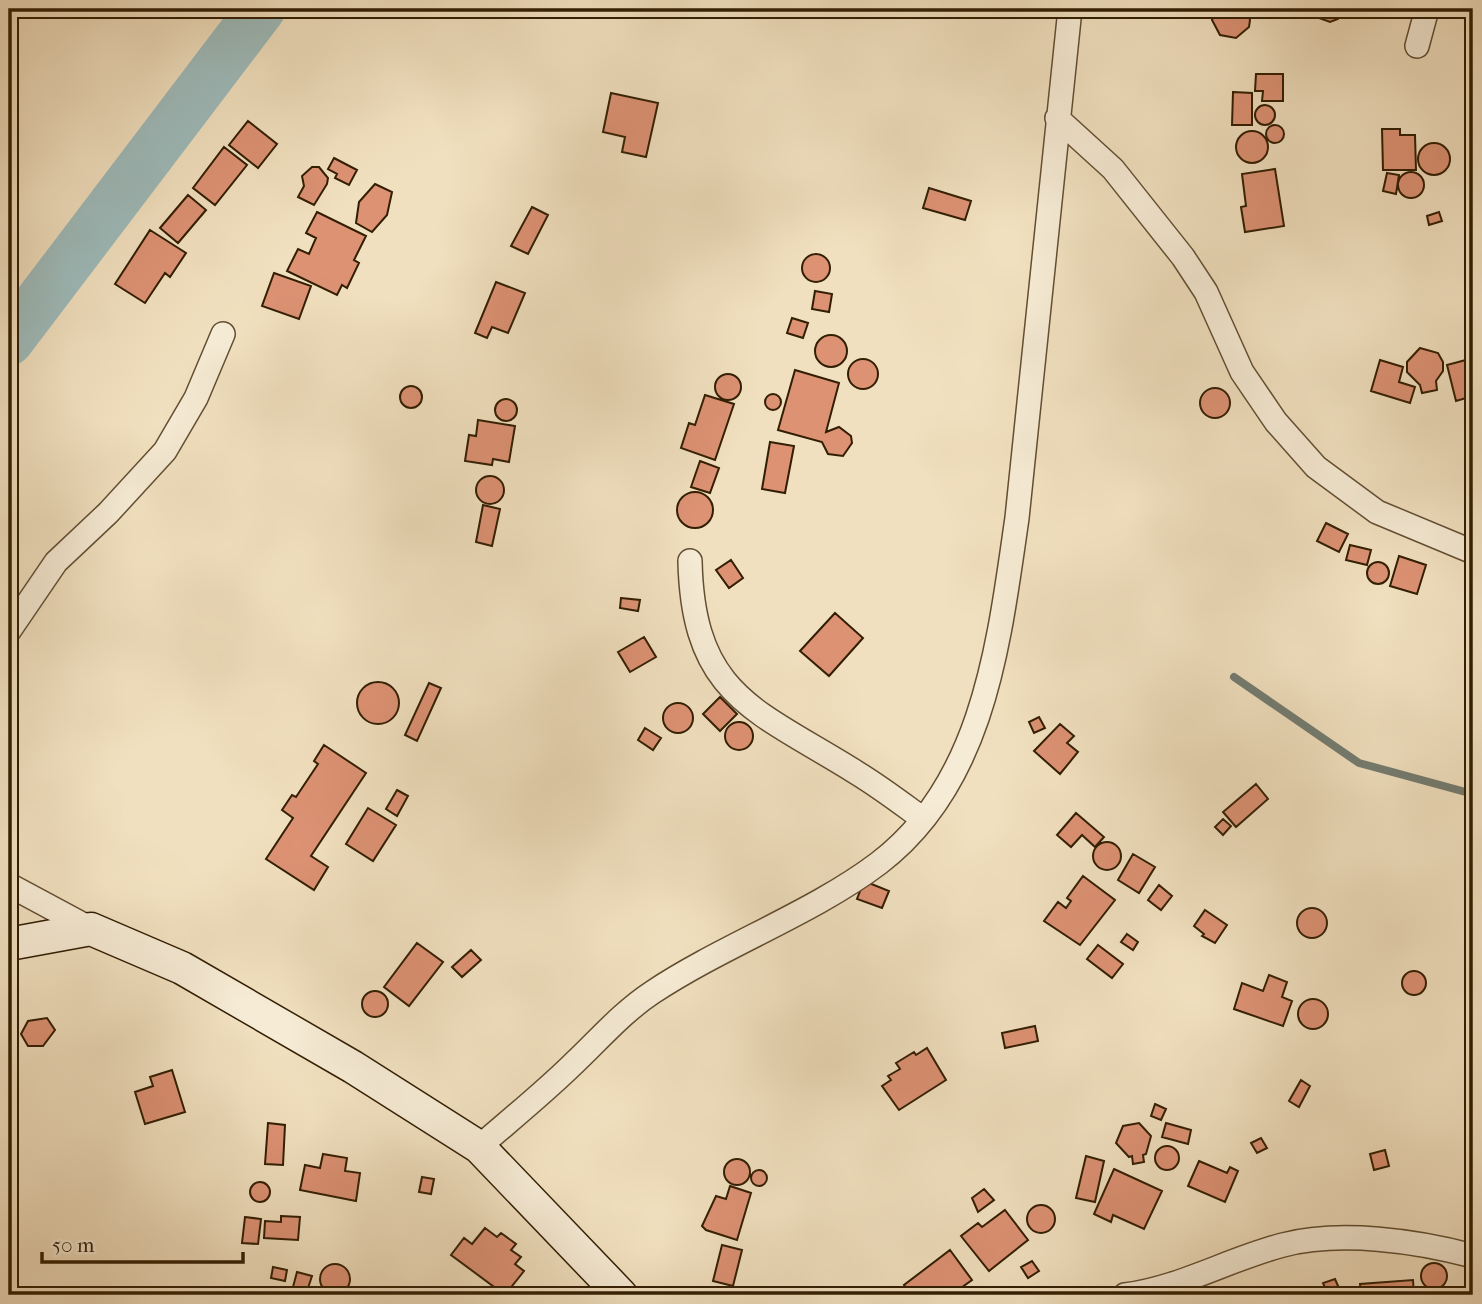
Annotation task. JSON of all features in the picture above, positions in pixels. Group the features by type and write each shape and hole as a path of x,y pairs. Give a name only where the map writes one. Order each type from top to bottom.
{"street":[{"path":"479,1147 570,1067 612,1023 651,993 712,955 833,892 868,870 923,819 944,794 965,754 986,691 1007,589 1040,307 1070,9"},
{"path":"1418,46 1427,9"},
{"path":"1057,118 1112,169 1183,257 1206,292 1242,372 1276,422 1316,467 1377,512 1473,552"},
{"path":"9,631 56,562 108,513 165,451 196,398 223,334"},
{"path":"690,561 692,606 701,642 718,673 736,697 767,720 858,773 923,819"},
{"path":"9,885 91,929 182,968 353,1068 479,1147 621,1295"},
{"path":"9,944 91,929"},
{"path":"1125,1295 1149,1294 1285,1245 1387,1240 1473,1256"}],"building":[{"path":"1216,9 1246,9 1250,20 1249,27 1236,38 1220,35 1212,20"},
{"path":"1312,9 1345,9 1338,19 1330,22 1316,17"},
{"path":"1256,74 1283,74 1283,101 1262,101 1263,91 1255,91"},
{"path":"1233,92 1252,93 1252,125 1232,125"},
{"path":"611,93 658,103 646,157 622,152 625,137 603,132"},
{"path":"1265,105 1272,108 1275,115 1272,122 1265,125 1258,122 1255,115 1258,108"},
{"path":"248,121 277,144 258,168 229,145"},
{"path":"1275,125 1282,127 1282,141 1275,143 1268,141 1266,134 1268,127"},
{"path":"1382,129 1400,129 1400,135 1415,135 1416,170 1383,170"},
{"path":"1252,131 1263,136 1268,147 1263,158 1252,163 1241,158 1236,147 1241,136"},
{"path":"1434,143 1445,148 1450,159 1445,170 1434,175 1423,170 1418,159 1423,148"},
{"path":"224,147 247,165 215,205 193,188"},
{"path":"334,158 357,170 349,185 335,178 337,174 328,169"},
{"path":"312,167 319,167 328,178 314,205 298,197 304,186 302,176"},
{"path":"1275,169 1284,226 1245,232 1241,207 1246,206 1242,174"},
{"path":"1411,172 1420,176 1424,185 1420,194 1411,198 1402,194 1398,185 1402,176"},
{"path":"1387,173 1399,175 1396,194 1383,191"},
{"path":"375,184 392,192 387,215 372,232 356,223 359,202"},
{"path":"929,188 971,201 965,220 923,208"},
{"path":"188,195 206,210 178,243 160,228"},
{"path":"532,207 548,215 528,254 511,246"},
{"path":"317,212 366,236 354,260 359,263 347,288 342,285 337,295 287,271 298,249 309,254 316,238 306,233"},
{"path":"1439,212 1442,221 1429,225 1427,216"},
{"path":"150,230 186,253 170,277 165,273 145,303 115,284"},
{"path":"816,254 826,258 830,268 826,278 816,282 806,278 802,268 806,258"},
{"path":"274,273 311,286 299,319 262,306"},
{"path":"496,282 525,293 508,333 492,327 487,338 475,333"},
{"path":"815,291 832,294 829,312 812,309"},
{"path":"792,318 808,323 803,338 787,333"},
{"path":"831,335 843,339 847,351 843,363 831,367 819,363 815,351 819,339"},
{"path":"1420,348 1438,353 1443,362 1443,371 1436,381 1437,390 1422,393 1420,385 1407,372 1407,362"},
{"path":"1473,358 1473,396 1456,401 1447,365"},
{"path":"863,359 874,363 878,374 874,385 863,389 852,385 848,374 852,363"},
{"path":"1380,360 1403,367 1399,382 1415,387 1410,403 1371,391"},
{"path":"795,370 839,383 826,432 839,427 851,436 852,443 843,456 828,454 822,442 778,430"},
{"path":"728,374 737,378 741,387 737,396 728,400 719,396 715,387 719,378"},
{"path":"411,386 419,389 422,397 419,405 411,408 403,405 400,397 403,389"},
{"path":"1215,388 1226,392 1230,403 1226,414 1215,418 1204,414 1200,403 1204,392"},
{"path":"770,394 776,394 781,402 779,408 770,410 765,405 765,399"},
{"path":"705,395 734,404 715,460 681,448 689,423 695,425"},
{"path":"506,399 514,402 517,410 514,418 506,421 498,418 495,410 498,402"},
{"path":"478,420 515,426 509,462 493,459 492,465 465,461 469,435 476,436"},
{"path":"770,442 794,446 785,493 762,489"},
{"path":"700,461 719,468 710,493 691,487"},
{"path":"490,476 500,480 504,490 500,500 490,504 480,500 476,490 480,480"},
{"path":"695,492 708,497 713,510 708,523 695,528 682,523 677,510 682,497"},
{"path":"483,505 500,509 492,546 476,542"},
{"path":"1326,523 1348,534 1339,552 1317,541"},
{"path":"1350,545 1371,550 1367,565 1346,560"},
{"path":"1399,556 1426,565 1417,594 1390,586"},
{"path":"731,560 743,578 729,588 716,570"},
{"path":"1378,562 1386,565 1389,573 1386,581 1378,584 1370,581 1367,573 1370,565"},
{"path":"621,598 640,600 638,611 620,608"},
{"path":"835,613 863,638 829,676 800,651"},
{"path":"644,637 656,657 630,672 618,652"},
{"path":"378,682 393,688 399,703 393,718 378,724 363,718 357,703 363,688"},
{"path":"429,683 441,688 417,741 405,735"},
{"path":"720,697 737,714 720,731 703,714"},
{"path":"678,703 689,707 693,718 689,729 678,733 667,729 663,718 667,707"},
{"path":"1039,717 1045,728 1034,733 1029,722"},
{"path":"739,722 749,726 753,736 749,746 739,750 729,746 725,736 729,726"},
{"path":"1060,724 1074,736 1067,743 1078,752 1060,774 1034,751"},
{"path":"645,728 661,738 653,750 638,740"},
{"path":"324,745 366,773 311,856 328,867 314,890 266,859 293,818 282,810 292,795 296,797 318,764 314,761"},
{"path":"1256,784 1268,799 1236,827 1223,812"},
{"path":"397,790 408,796 397,816 386,809"},
{"path":"368,808 396,825 373,861 346,844"},
{"path":"1076,813 1104,837 1095,847 1082,835 1071,847 1057,835"},
{"path":"1223,819 1231,826 1223,835 1215,827"},
{"path":"1107,842 1117,846 1121,856 1117,866 1107,870 1097,866 1093,856 1097,846"},
{"path":"1133,854 1155,867 1139,893 1118,880"},
{"path":"1083,876 1115,900 1080,945 1044,921 1058,902 1066,908 1071,901 1067,898"},
{"path":"864,881 889,891 882,908 857,899"},
{"path":"1159,885 1172,896 1161,910 1148,900"},
{"path":"1312,908 1323,912 1327,923 1323,934 1312,938 1301,934 1297,923 1301,912"},
{"path":"1205,910 1227,925 1215,943 1202,936 1204,934 1194,926"},
{"path":"1127,934 1138,942 1133,950 1121,942"},
{"path":"417,943 443,962 409,1006 384,987"},
{"path":"1098,945 1123,964 1112,978 1087,959"},
{"path":"471,950 481,960 462,977 452,967"},
{"path":"1409,971 1419,971 1426,978 1426,988 1419,995 1409,995 1402,988 1402,978"},
{"path":"1269,975 1287,982 1282,997 1292,1001 1283,1026 1234,1009 1242,983 1263,991"},
{"path":"375,991 384,995 388,1004 384,1013 375,1017 366,1013 362,1004 366,995"},
{"path":"1313,999 1324,1003 1328,1014 1324,1025 1313,1029 1302,1025 1298,1014 1302,1003"},
{"path":"47,1018 55,1030 43,1046 28,1046 21,1034 28,1021"},
{"path":"1035,1026 1038,1041 1005,1048 1002,1033"},
{"path":"927,1048 946,1080 899,1110 882,1086 891,1080 888,1076 900,1069 896,1063"},
{"path":"172,1070 185,1112 145,1124 135,1092 153,1086 150,1077"},
{"path":"1301,1080 1310,1086 1299,1107 1289,1101"},
{"path":"1155,1104 1166,1109 1161,1120 1151,1116"},
{"path":"268,1123 285,1125 283,1165 265,1164"},
{"path":"1139,1123 1151,1136 1146,1154 1143,1155 1144,1162 1133,1164 1132,1156 1129,1157 1116,1143 1123,1126"},
{"path":"1166,1123 1191,1130 1188,1144 1162,1137"},
{"path":"1261,1138 1267,1148 1257,1153 1251,1143"},
{"path":"1167,1146 1176,1149 1179,1158 1176,1167 1167,1170 1158,1167 1155,1158 1158,1149"},
{"path":"1385,1150 1389,1166 1374,1170 1370,1154"},
{"path":"323,1154 347,1158 345,1171 360,1173 356,1201 300,1190 305,1165 320,1168"},
{"path":"1086,1156 1104,1161 1095,1202 1076,1198"},
{"path":"737,1159 746,1163 750,1172 746,1181 737,1185 728,1181 724,1172 728,1163"},
{"path":"1199,1161 1227,1173 1230,1167 1238,1171 1225,1202 1188,1186"},
{"path":"1114,1169 1162,1191 1144,1229 1113,1215 1111,1222 1094,1214"},
{"path":"756,1170 762,1170 767,1178 765,1184 756,1186 751,1181 751,1175"},
{"path":"422,1177 434,1179 431,1194 419,1192"},
{"path":"260,1182 267,1185 270,1192 267,1199 260,1202 253,1199 250,1192 253,1185"},
{"path":"730,1186 751,1193 737,1240 706,1230 702,1226 716,1196 726,1199"},
{"path":"984,1189 994,1200 978,1212 972,1198"},
{"path":"1041,1205 1051,1209 1055,1219 1051,1229 1041,1233 1031,1229 1027,1219 1031,1209"},
{"path":"1005,1210 1028,1240 989,1271 961,1236 978,1223 982,1227"},
{"path":"281,1216 300,1217 298,1240 264,1238 265,1221 281,1222"},
{"path":"245,1217 261,1219 258,1244 242,1243"},
{"path":"485,1228 497,1237 501,1233 516,1244 511,1250 521,1257 515,1264 524,1271 505,1295 451,1255 464,1238 472,1244"},
{"path":"722,1245 742,1250 733,1286 713,1281"},
{"path":"950,1250 972,1280 951,1295 912,1295 904,1285"},
{"path":"1032,1261 1039,1271 1028,1278 1021,1267"},
{"path":"1434,1263 1443,1267 1447,1276 1443,1285 1434,1289 1425,1285 1421,1276 1425,1267"},
{"path":"335,1264 346,1268 350,1279 346,1290 335,1294 324,1290 320,1279 324,1268"},
{"path":"273,1267 287,1270 285,1281 271,1278"},
{"path":"297,1272 312,1276 307,1291 293,1287"},
{"path":"1335,1279 1342,1295 1328,1295 1323,1283"},
{"path":"1413,1280 1414,1295 1361,1295 1360,1284"},
{"path":"351,1288 384,1295 349,1295"}],"waterway":[{"path":"9,341 261,9"},
{"path":"1234,677 1359,763 1473,794"}]}
